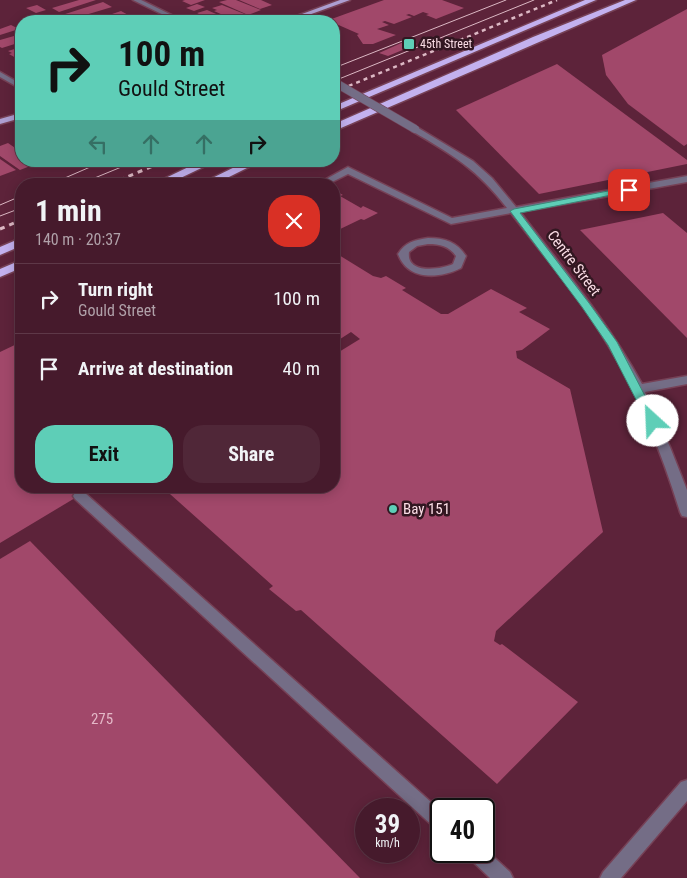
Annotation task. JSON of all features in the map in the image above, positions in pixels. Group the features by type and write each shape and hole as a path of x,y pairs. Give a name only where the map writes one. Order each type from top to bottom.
{"highway":[{"path":"340,106 592,0"},
{"path":"340,125 632,0"},
{"path":"172,178 197,167"},
{"path":"218,178 243,167"},
{"path":"0,251 15,245"},
{"path":"0,273 15,267"}],"main road":[{"path":"303,15 347,0"},
{"path":"0,122 15,116"}],"street":[{"path":"136,0 168,15"},
{"path":"0,74 15,83"},
{"name":"Centre Street","path":"340,85 470,163 514,211 586,305 613,344 638,389 660,437 687,512"},
{"path":"333,178 348,170 445,231 453,247 461,256 457,266 443,272 424,272 416,269 404,260 403,254 411,245 445,231 514,211 687,179"},
{"path":"638,389 687,380"},
{"path":"80,496 430,812"},
{"path":"609,878 687,788"},
{"path":"487,863 504,878"}],"building":[{"path":"79,0 96,0 59,12 52,8"},
{"path":"205,0 191,5 182,1"},
{"path":"236,0 261,10 248,15 219,2"},
{"path":"239,0 261,0 272,5 260,9"},
{"path":"384,0 442,0 464,8 436,19 423,12 414,16 406,15 412,17 394,24 382,22 389,25 377,29 396,35 373,44 363,44 357,35 359,34 340,26 340,16"},
{"path":"103,2 112,7 85,15 62,15"},
{"path":"197,4 205,7 194,11 186,8"},
{"path":"37,5 46,10 36,13 26,8"},
{"path":"222,5 247,15 223,15 212,8"},
{"path":"687,9 687,144 684,146 628,104 606,75 602,55"},
{"path":"207,10 218,15 201,15 197,13"},
{"path":"121,11 128,15 109,15"},
{"path":"11,25 15,27 15,30 0,35 0,29"},
{"path":"15,36 15,44 2,48 0,47 0,40"},
{"path":"408,40 417,44 388,56 379,53"},
{"path":"15,49 15,57 9,54 12,53 8,51"},
{"path":"557,64 687,160 687,164 539,194 456,110"},
{"path":"8,143 15,148 15,166 0,156 0,146"},
{"path":"0,159 16,170 0,176"},
{"path":"16,167 28,167 20,170"},
{"path":"340,196 361,208 363,206 378,213 364,220 361,219 340,229"},
{"path":"663,213 687,233 687,338 580,230"},
{"name":"Bay 151","path":"340,256 373,276 381,278 386,276 406,288 402,290 441,314 448,314 491,289 527,308 519,312 550,329 522,350 516,351 517,358 570,389 603,532 496,631 494,641 500,645 502,644 578,702 497,784 301,610 296,611 269,589 273,586 169,493 340,493 340,351 360,339 351,332 340,339"},
{"path":"15,345 15,493 83,493 0,543 0,352"},
{"path":"30,541 360,878 0,878 0,559"}],"tram line":[{"path":"340,66 506,0"},
{"path":"340,79 534,0"},
{"path":"65,178 90,167"},
{"path":"95,178 121,167"},
{"path":"0,205 15,199"},
{"path":"0,216 15,210"}],"railway":[{"path":"340,90 557,0"},
{"path":"124,178 151,167"},
{"path":"0,229 15,223"}],"place":[{"name":"45th Street","path":"409,44"},
{"name":"Bay 151","path":"393,509"}],"route":[{"path":"629,190 514,211 586,305 613,344 653,421"}]}
